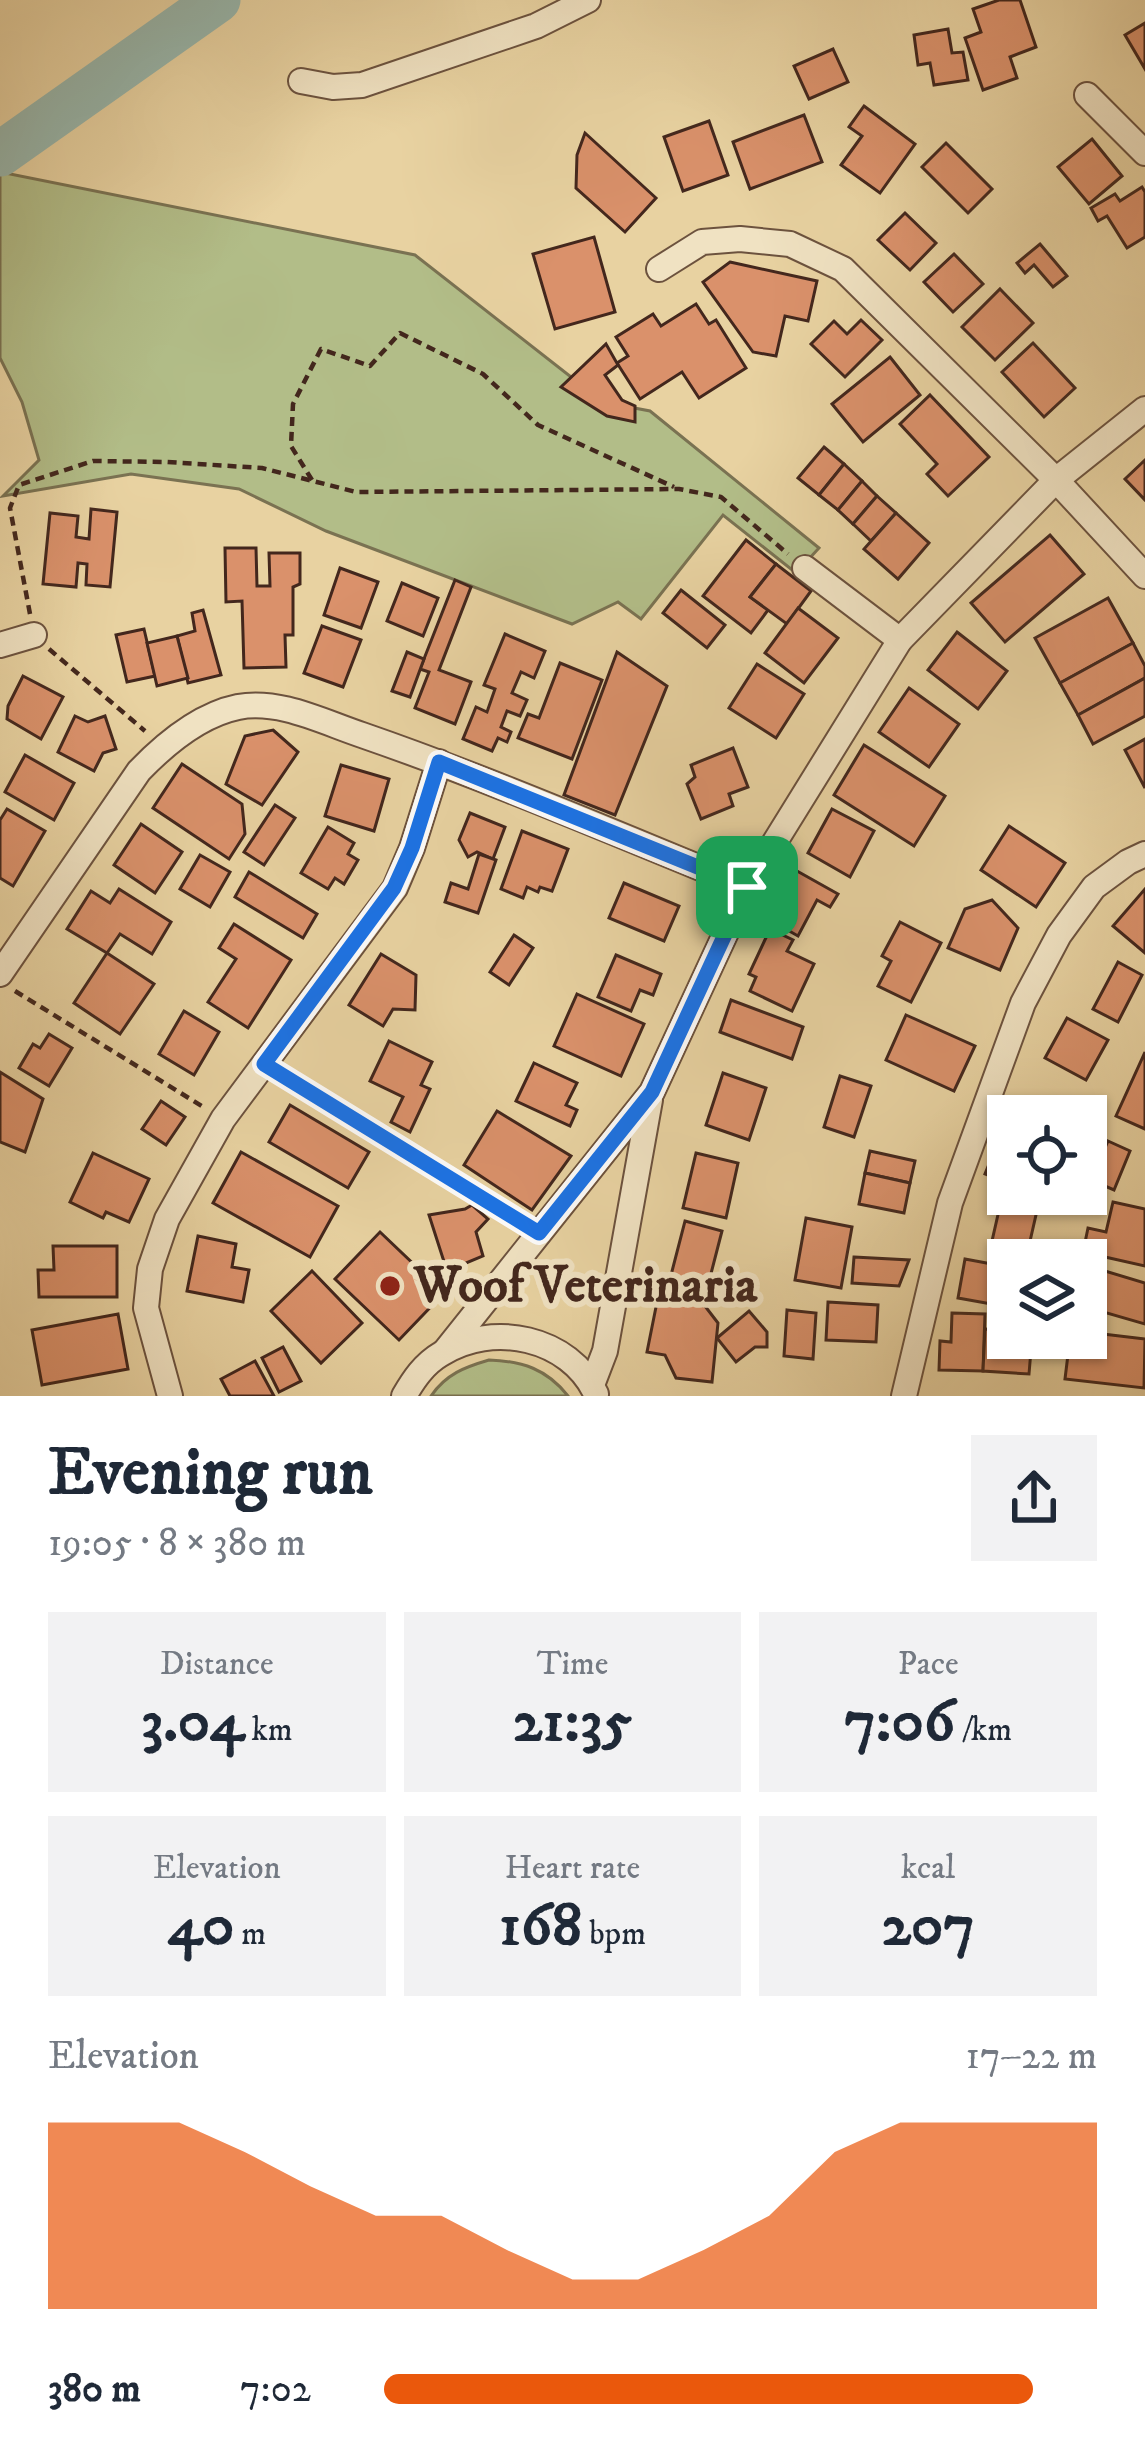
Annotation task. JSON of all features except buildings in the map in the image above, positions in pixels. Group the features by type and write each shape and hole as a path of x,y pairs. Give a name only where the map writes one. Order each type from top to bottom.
{"street":[{"path":"301,80 334,87 362,85 536,26 588,0"},
{"path":"1087,95 1145,153"},
{"path":"659,269 702,242 740,239 790,244 843,268 1056,480 1145,576"},
{"path":"389,1396 410,1386 446,1350 652,1092 747,887 900,640 1056,480 1145,409"},
{"path":"805,568 900,640"},
{"path":"0,645 34,634"},
{"path":"0,978 139,772 198,722 238,707 277,706 439,762 747,887"},
{"path":"170,1396 146,1308 150,1269 167,1219 223,1119 394,888 439,762"},
{"path":"904,1396 950,1203 1023,1003 1059,935 1094,886 1145,854"},
{"path":"595,1390 652,1092"},
{"path":"446,1350 477,1339 509,1336 541,1344 570,1360 595,1390"}],"path":[{"path":"313,482 291,446 293,404 321,349 370,367 400,333 483,374 538,425 680,489"},
{"path":"162,748 34,634 10,508 19,485 93,461 167,461 262,468 356,493 680,489 721,497 805,568"},
{"path":"0,978 223,1119"},
{"path":"264,1064 539,1233"}],"green space":[{"path":"0,172 415,255 603,402 650,411 819,548 796,573 723,515 641,619 618,602 572,624 326,531 239,489 131,474 3,496 39,460 22,402 0,358"},
{"path":"489,1360 533,1368 568,1396 431,1396 457,1372"}],"waterway":[{"path":"0,154 218,0"}],"place":[{"name":"Woof Veterinaria","path":"390,1286"}],"route":[{"path":"439,762 747,887 652,1092 539,1233 264,1064 394,888 439,762"}]}
